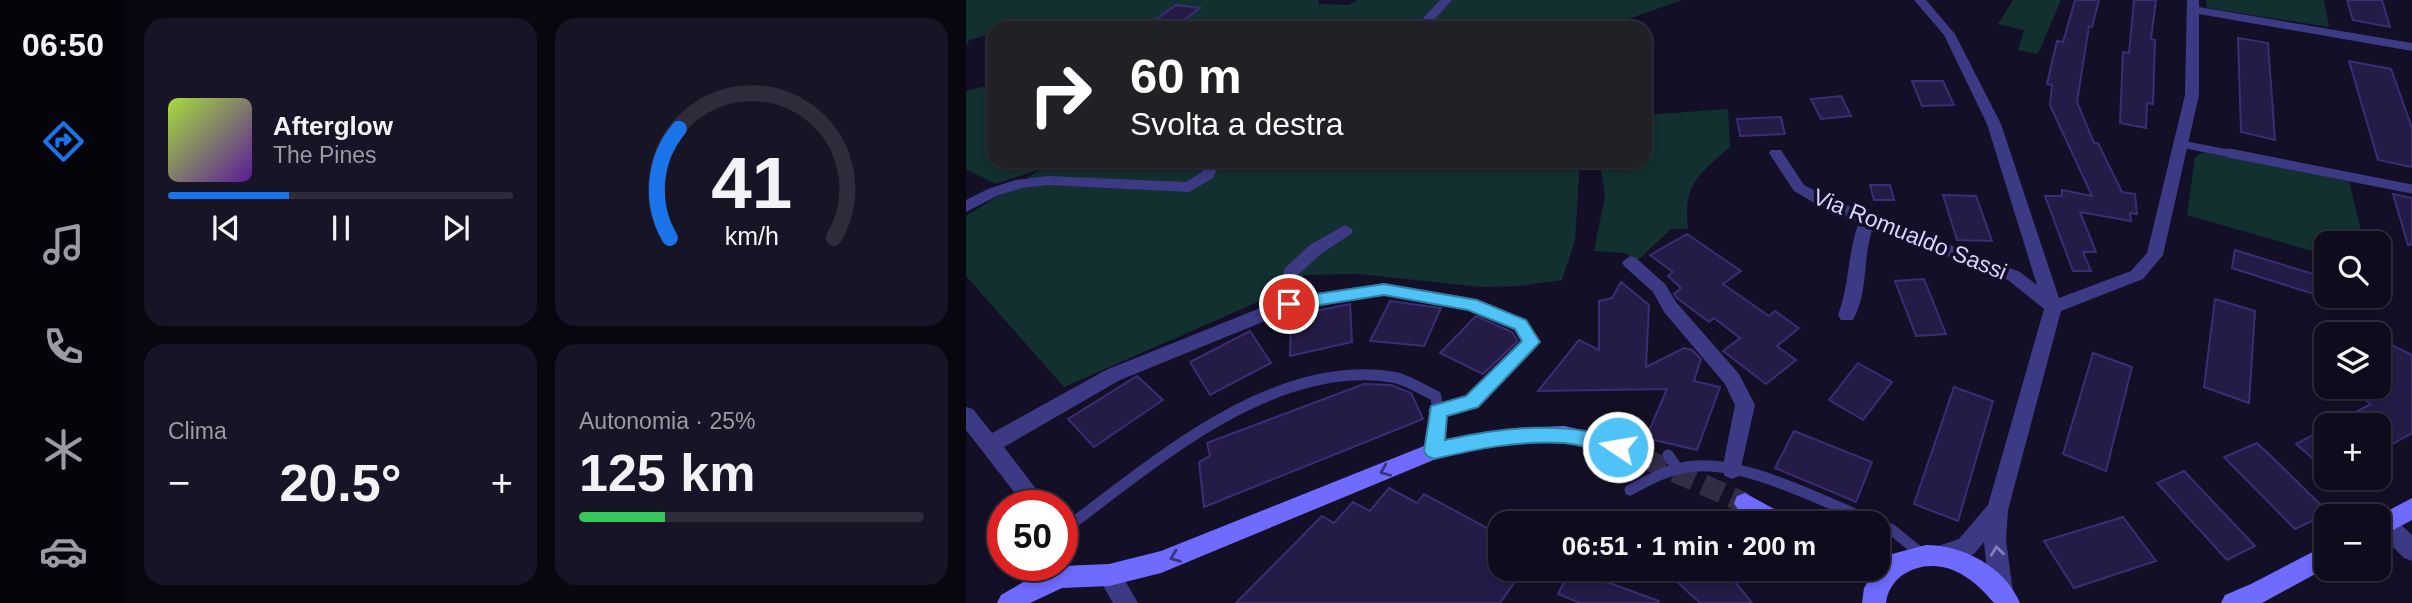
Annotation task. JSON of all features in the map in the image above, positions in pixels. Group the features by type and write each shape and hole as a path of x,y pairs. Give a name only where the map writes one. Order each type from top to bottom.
{"main road":[{"path":"1078,572 1109,575 1161,562 1434,451 1477,441 1566,435 1618,447"},
{"path":"1745,503 1759,511"},
{"path":"2391,521 2412,508"},
{"path":"1890,565 1931,556 1957,560 1978,571 2005,598"},
{"path":"2233,603 2314,562"},
{"path":"1009,603 1044,581"},
{"path":"1874,603 1880,581"}],"street":[{"path":"1426,21 1446,0"},
{"name":"Via Romualdo Sassi","path":"1920,0 1949,34 1994,124 2053,307"},
{"path":"2005,598 1995,540 1997,510 2053,307 2137,275 2155,255 2192,94 2193,5 2412,47"},
{"name":"Via Romualdo Sassi","path":"1776,153 1799,188 1828,204 2014,276 2053,307"},
{"path":"966,207 999,189 1037,179 1189,187 1208,175 1211,168"},
{"path":"1847,315 1856,290 1858,247 1868,219"},
{"path":"1289,304 1290,273 1316,249 1345,230"},
{"path":"1630,262 1659,288 1670,307 1732,379 1745,405 1732,470"},
{"path":"989,444 1113,375 1289,304 1384,289 1471,304 1521,325 1531,342 1471,402 1438,411"},
{"path":"966,415 1025,490"},
{"path":"1931,556 1966,547 1997,510"},
{"path":"2391,533 2412,550"},
{"path":"1109,575 1126,603"}],"lane":[{"path":"2180,144 2412,189"},
{"path":"1078,519 1195,434 1269,394 1339,374 1393,377 1436,396 1439,423 1434,451"},
{"path":"1668,455 1678,468"},
{"path":"1630,490 1657,475 1678,468 1704,466 1732,470 1842,511"},
{"path":"1890,529 1931,556"}],"green space":[{"path":"966,0 1319,0 1318,4 1349,5 1357,0 1440,0 1421,21 987,21 987,35 969,40 966,46"},
{"path":"1450,0 1682,0 1623,21 1433,21"},
{"path":"2013,0 2061,0 2038,54 2018,50 2024,30 1998,24"},
{"path":"2206,0 2324,0 2329,27 2207,8"},
{"path":"987,86 987,168 1580,168 1575,241 1562,280 1521,286 1480,287 1359,274 1305,275 1269,297 1064,387 966,276 966,216 1041,169 995,184 966,169 966,91"},
{"path":"1728,109 1730,147 1701,173 1695,182 1688,201 1688,229 1671,229 1638,260 1624,253 1594,251 1605,196 1601,168 1652,168 1652,114"},
{"path":"2205,152 2349,181 2361,231 2314,231 2314,252 2187,215 2195,157"}],"building":[{"path":"2075,0 2099,0 2092,27 2089,26 2077,102 2094,143 2098,143 2122,192 2135,194 2137,214 2130,213 2131,221 2080,212 2096,252 2083,252 2091,271 2073,271 2045,196 2062,196 2062,190 2092,196 2050,105 2052,85 2047,84 2057,41 2063,42"},
{"path":"2134,0 2156,0 2151,39 2155,40 2153,104 2147,103 2146,128 2120,123 2123,52 2129,53"},
{"path":"2347,0 2382,0 2390,27 2353,20"},
{"path":"1176,5 1200,8 1182,21 1154,21"},
{"path":"2238,38 2268,43 2275,140 2241,132"},
{"path":"2349,61 2391,69 2412,128 2412,167 2378,160"},
{"path":"1912,81 1943,81 1954,105 1922,106"},
{"path":"1841,96 1851,116 1821,119 1811,99"},
{"path":"1781,117 1785,134 1740,136 1737,119"},
{"path":"1870,185 1890,185 1894,200 1874,200"},
{"path":"2393,194 2412,198 2412,244 2408,245"},
{"path":"1943,195 1976,196 1992,241 1957,240"},
{"path":"1687,234 1741,271 1723,284 1769,316 1775,311 1799,328 1777,346 1796,360 1766,384 1723,351 1740,338 1714,318 1709,322 1677,298 1674,294 1681,288 1668,276 1673,272 1650,255"},
{"path":"2235,250 2314,274 2314,294 2232,268"},
{"path":"1924,279 1946,334 1916,336 1895,281"},
{"path":"1621,282 1649,305 1646,367 1684,348 1692,350 1701,359 1694,381 1720,387 1697,450 1646,438 1667,389 1538,391 1579,340 1599,350 1599,301 1612,298"},
{"path":"2215,299 2255,311 2249,403 2204,387"},
{"path":"1390,301 1441,308 1424,346 1370,341"},
{"path":"1350,304 1352,342 1290,356 1291,316"},
{"path":"1476,316 1512,332 1518,341 1483,374 1440,353"},
{"path":"1250,331 1271,363 1210,395 1190,362"},
{"path":"2391,344 2412,355 2412,433 2391,445 2391,413 2354,413 2371,404 2365,399 2391,399"},
{"path":"2093,353 2132,367 2106,471 2063,454"},
{"path":"1858,363 1892,382 1863,420 1829,400"},
{"path":"1137,376 1163,400 1094,447 1068,419"},
{"path":"1364,384 1391,385 1411,393 1423,419 1204,507 1199,462 1210,456 1207,443"},
{"path":"1954,387 1993,401 1958,521 1914,504"},
{"path":"1794,431 1872,462 1856,502 1775,468"},
{"path":"2314,434 2314,460 2296,444"},
{"path":"2257,443 2320,504 2314,504 2314,520 2295,529 2224,457"},
{"path":"2184,471 2255,546 2227,560 2157,483"},
{"path":"1389,488 1417,503 1424,494 1488,529 1488,581 1516,581 1500,603 1236,603 1322,516 1334,523 1353,502 1370,511"},
{"path":"2123,517 2156,561 2074,588 2044,541"},
{"path":"1565,581 1604,581 1659,601 1580,603 1558,594"},
{"path":"1676,581 1738,581 1736,583 1752,603 1700,603"}],"tunnel":[{"path":"1618,447 1745,503"}],"route":[{"path":"1289,304 1384,289 1471,304 1521,325 1531,342 1471,402 1438,411 1439,423 1434,451 1477,441 1566,435 1618,447"}]}
